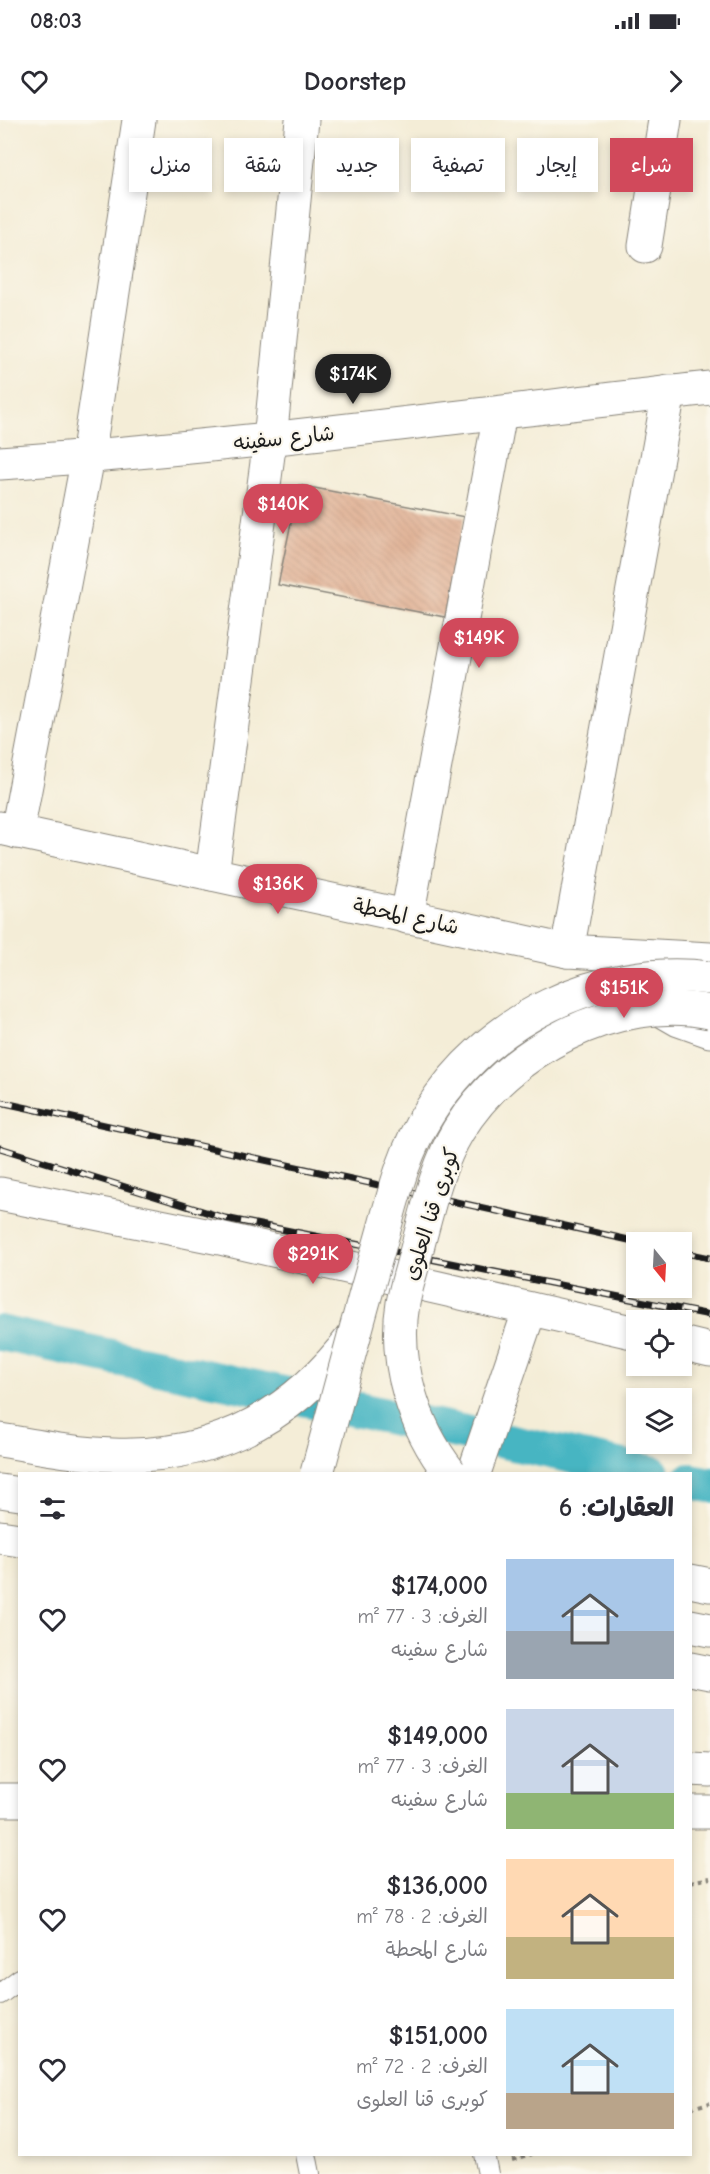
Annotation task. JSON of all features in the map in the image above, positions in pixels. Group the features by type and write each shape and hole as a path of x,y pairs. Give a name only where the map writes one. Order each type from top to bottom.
{"main road":[{"path":"8,830 88,457 139,120"},
{"path":"212,874 270,440 302,120"},
{"path":"645,246 665,120"},
{"name":"شارع سفينه","path":"0,462 88,457 270,440 710,388"},
{"path":"567,951 669,392"},
{"path":"407,917 500,413"},
{"name":"شارع المحطة","path":"8,830 567,951 709,958"},
{"name":"شارع المحطة","path":"567,951 621,988 679,1020 710,1031"},
{"name":"كوبرى قنا العلوى","path":"317,1472 354,1335 409,1149 428,1114 452,1081 485,1047 532,1014 566,996 612,982 660,976 709,958"},
{"name":"كوبرى قنا العلوى","path":"449,1472 438,1457 419,1421 407,1384 401,1344 403,1304 429,1202 441,1166 458,1131 480,1100 507,1072 538,1049 572,1032 638,1012 670,1008 710,1011"},
{"path":"0,1194 220,1238 626,1331"},
{"path":"474,1472 530,1309"},
{"path":"0,1440 77,1453 114,1456 187,1449 223,1439 254,1426 301,1394 334,1362 354,1335"},
{"path":"692,1346 710,1350"},
{"path":"0,1491 18,1494"},
{"path":"0,1537 18,1540"},
{"path":"692,1581 710,1585"},
{"path":"692,1626 710,1630"},
{"path":"692,1669 710,1673"},
{"path":"692,1769 710,1770"},
{"path":"0,1800 18,1800"},
{"path":"692,1812 710,1812"}],"lane":[{"path":"0,1994 18,1980"},
{"path":"306,2156 310,2174"},
{"path":"484,2156 488,2174"}],"path":[{"path":"692,1882 710,1878"},
{"path":"692,2108 710,2103"}],"building":[{"path":"299,485 465,517 445,617 278,585"}],"waterway":[{"path":"0,1333 647,1472"},
{"path":"692,1481 710,1485"}],"railway":[{"path":"0,1102 626,1239"},
{"path":"0,1148 225,1218 710,1315"},
{"path":"692,1254 710,1258"}]}
